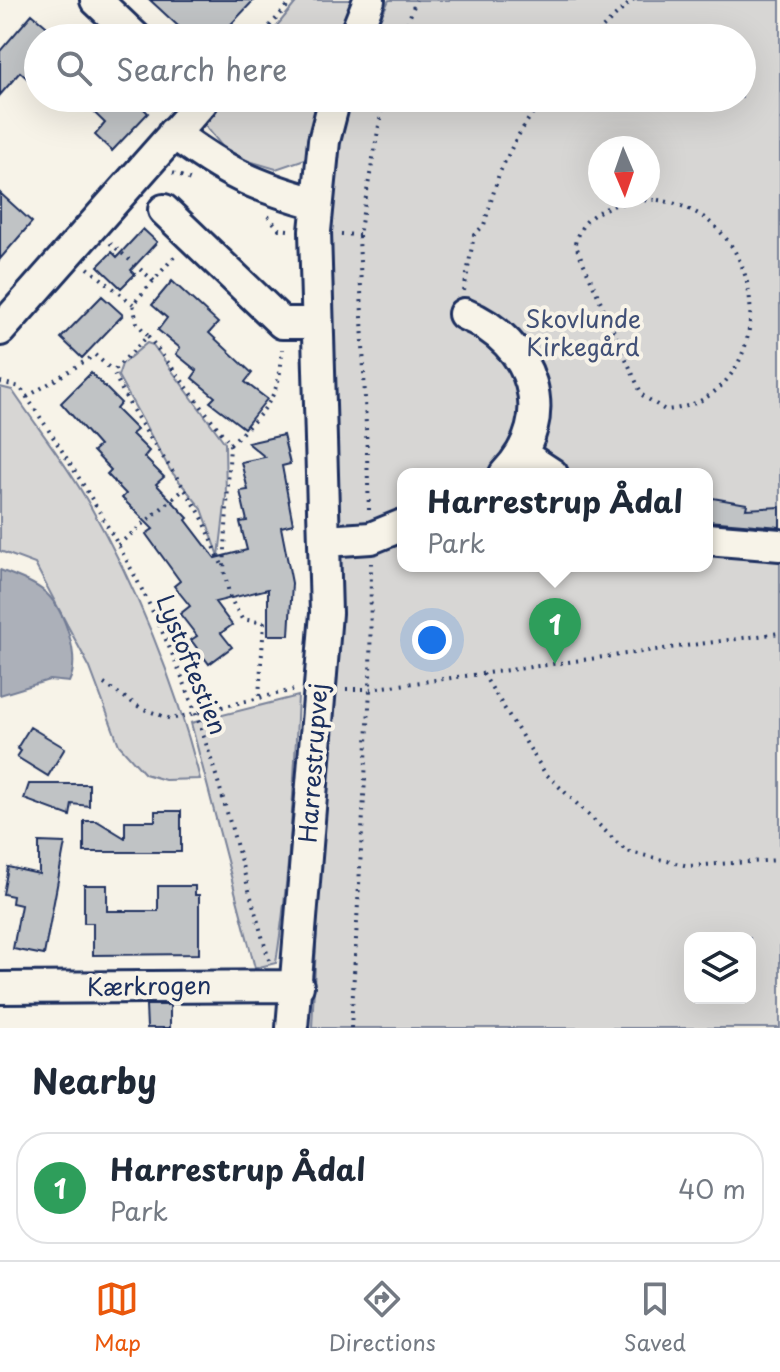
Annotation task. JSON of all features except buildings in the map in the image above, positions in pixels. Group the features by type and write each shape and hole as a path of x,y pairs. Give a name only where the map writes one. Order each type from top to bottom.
{"street":[{"path":"96,0 121,24"},
{"path":"360,24 369,0"},
{"path":"0,330 190,112"},
{"name":"Harrestrupvej","path":"292,1028 298,986 326,613 316,323 316,203 332,112"},
{"path":"173,133 222,170 259,187 316,203"},
{"path":"164,210 282,323 316,323"},
{"path":"464,314 487,323 506,338 525,365 534,401 531,436 514,464"},
{"path":"325,541 371,538 397,527"},
{"path":"713,539 780,545"},
{"name":"Harrestrupvej","path":"298,986 299,1028"},
{"name":"Kærkrogen","path":"0,988 298,986"}],"path":[{"path":"272,24 293,0"},
{"path":"407,24 416,0"},
{"path":"606,24 633,0"},
{"path":"351,1028 370,689 371,538 360,331 359,235 381,112"},
{"path":"464,314 474,235 484,225 499,174 533,112"},
{"path":"741,251 713,220 684,206 658,200 631,201 604,210 580,229 575,244 642,395 658,408 689,406 722,387 733,375 751,341 757,299"},
{"path":"91,227 154,281"},
{"path":"133,304 192,237"},
{"path":"69,252 133,304 137,323 230,444 224,570"},
{"path":"230,444 272,402 281,376 282,323"},
{"path":"113,371 148,336"},
{"path":"27,397 95,355 113,371 126,402 182,491 199,511 224,570 230,598 242,619 264,623 259,697"},
{"name":"Lystoftestien","path":"0,382 20,387 67,456 158,623 196,714 272,971 298,986"},
{"path":"118,545 182,491"},
{"path":"104,684 141,708 171,719 259,697 319,689 370,689 780,633"},
{"path":"483,673 545,773 626,851 688,866 780,860"}],"green space":[{"path":"298,0 356,0 346,24 278,24"},
{"name":"Skovlunde Kirkegård","path":"389,0 780,0 780,1028 312,1028 336,528 327,247 334,153 344,112 756,112 756,24 378,24"},
{"path":"208,112 318,112 308,158 276,169 229,155 201,120"},
{"path":"147,343 153,345 225,443 226,497 219,556 202,509 170,470 118,376 122,364"},
{"path":"0,387 12,390 70,473 106,535 139,602 167,671 200,779 165,780 145,774 119,745 90,668 35,564 0,551"},
{"path":"298,696 288,863 276,963 255,968 191,723"}],"shaded area":[{"path":"0,570 41,589 53,601 65,623 72,648 69,682 49,680 0,695"}],"place":[{"name":"Harrestrup Ådal","path":"555,664"}]}
